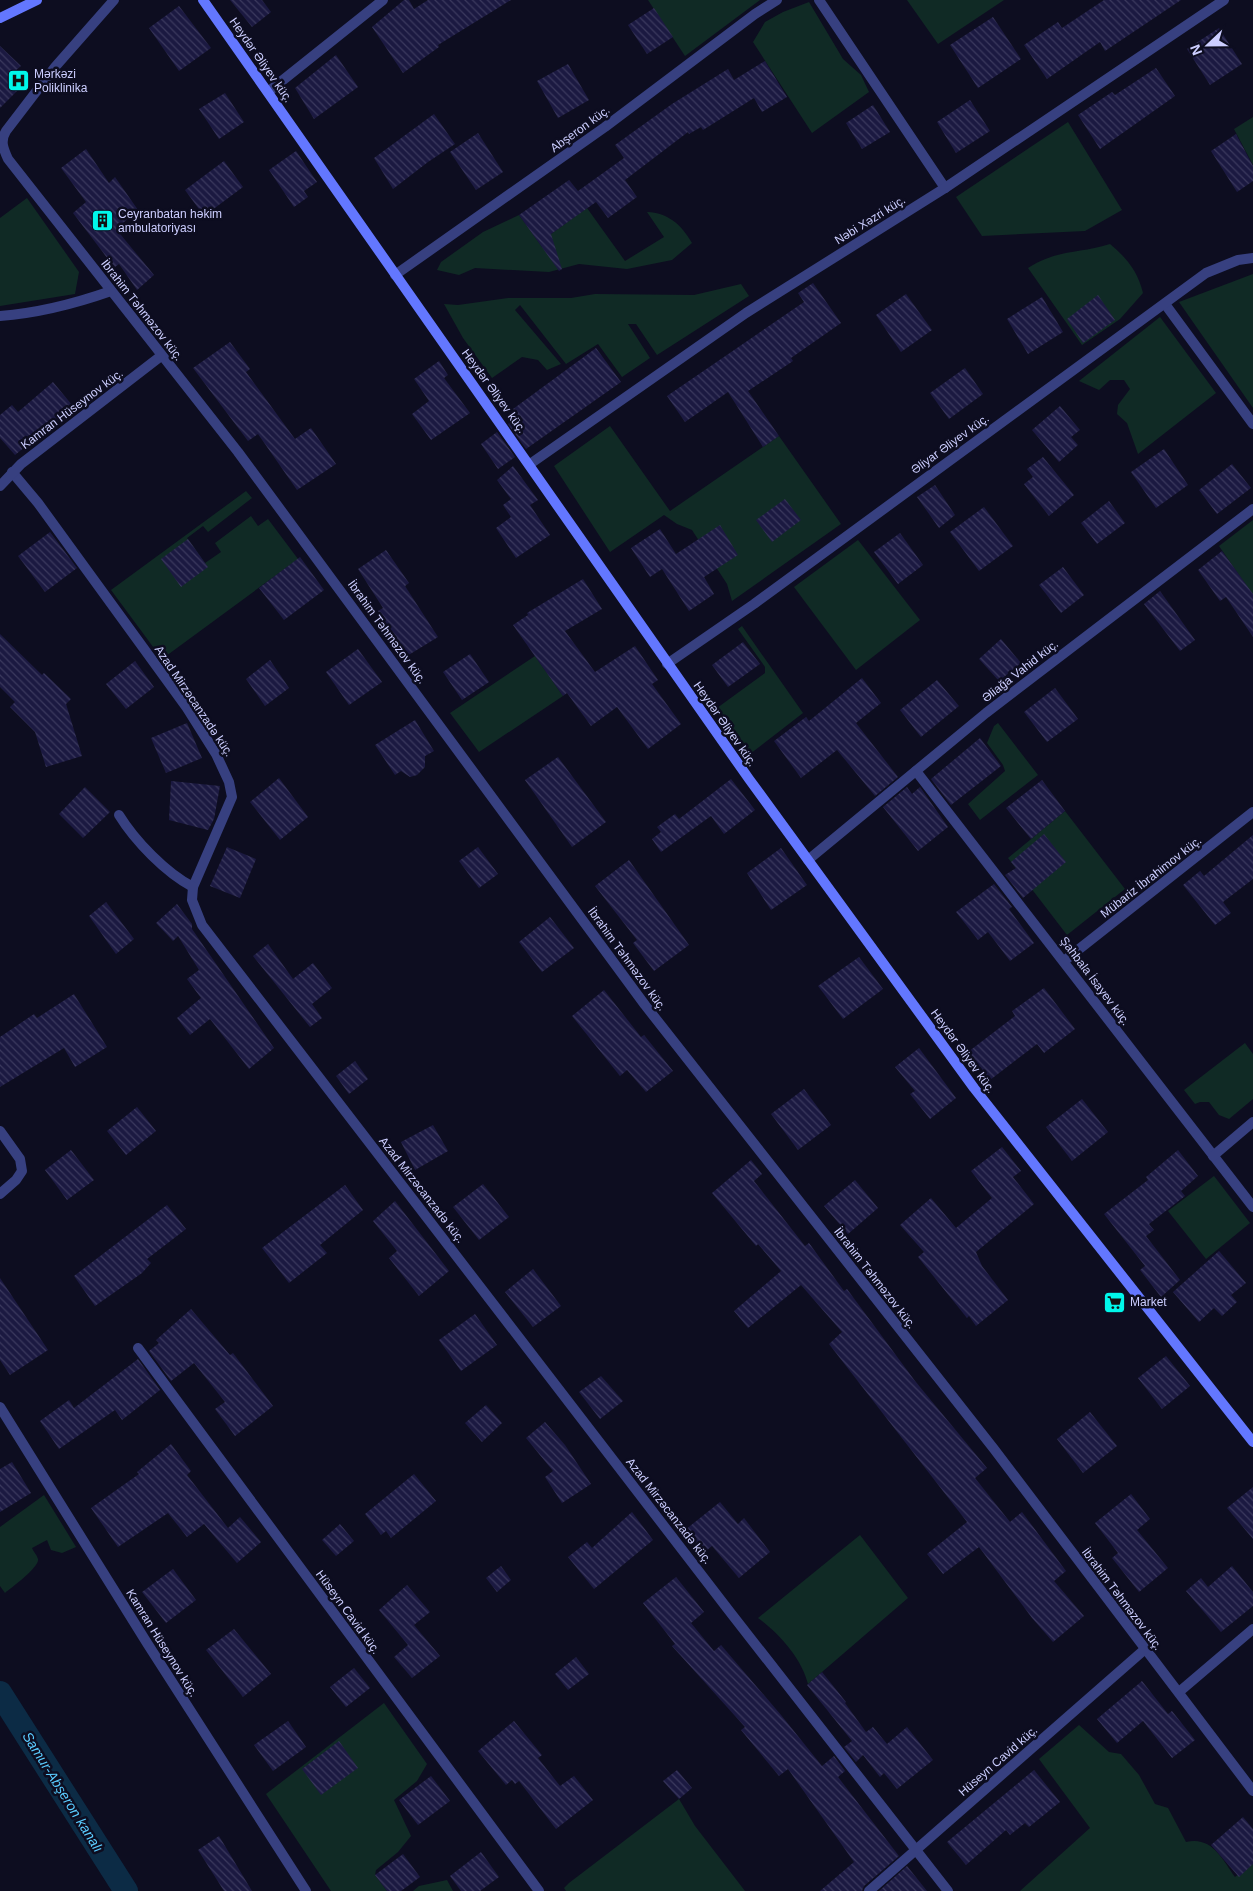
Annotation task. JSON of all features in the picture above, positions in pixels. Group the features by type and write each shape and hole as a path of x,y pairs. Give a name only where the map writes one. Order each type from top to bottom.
{"street":[{"path":"0,18 37,0"},
{"name":"İbrahim Təhməzov küç.","path":"114,0 55,67 6,130 2,137 2,146 8,159 250,468 644,1005 994,1449 1144,1650 1253,1791"},
{"name":"Heydər Əliyev küç.","path":"203,0 530,464 667,664 974,1088 1253,1442"},
{"path":"268,92 384,0"},
{"name":"Abşeron küç.","path":"395,275 605,128 777,0"},
{"path":"819,0 945,188"},
{"name":"Nəbi Xəzri küç.","path":"530,464 746,313 945,188 1224,0"},
{"name":"Əliyar Əliyev küç.","path":"667,664 754,604 1206,273 1228,264 1253,258"},
{"path":"0,316 34,313 65,307 111,290"},
{"path":"1165,304 1253,424"},
{"name":"Kamran Hüseynov küç.","path":"0,486 12,472 161,356"},
{"name":"Azad Mirzəcanzadə küç.","path":"12,472 38,503 187,708 224,769 232,797 193,887 192,900 202,925 730,1612 948,1891"},
{"name":"Əliağa Vahid küç.","path":"808,860 986,713 1253,509"},
{"name":"Şahbala İsayev küç.","path":"916,771 1253,1207"},
{"name":"Mübariz İbrahimov küç.","path":"1064,961 1253,812"},
{"path":"119,815 130,832 180,880 193,887"},
{"path":"1213,1156 1253,1122"},
{"path":"0,1131 20,1159 22,1171 16,1180 0,1194"},
{"name":"Hüseyn Cavid küç.","path":"138,1348 539,1891"},
{"name":"Kamran Hüseynov küç.","path":"0,1407 147,1643 306,1891"},
{"path":"1178,1692 1253,1629"},
{"name":"Hüseyn Cavid küç.","path":"869,1891 1144,1650"}],"green space":[{"path":"648,0 760,0 685,56"},
{"path":"907,0 1004,0 938,44"},
{"path":"809,2 843,59 861,75 869,92 812,133 753,42 765,22 783,12"},
{"path":"1253,117 1253,165 1234,129"},
{"path":"1068,122 1122,210 1085,231 982,236 956,197"},
{"path":"27,198 79,272 75,294 0,306 0,218"},
{"path":"587,208 625,261 664,237 647,212 668,217 683,230 692,243 672,260 627,269 579,264 549,272 475,268 459,275 437,270 441,262 483,232 519,215 542,247 551,234"},
{"path":"1110,244 1131,266 1138,278 1143,293 1120,319 1082,345 1028,268 1059,255"},
{"path":"1253,274 1253,408 1179,302"},
{"path":"741,284 749,296 657,355 636,324 628,324 650,358 622,377 598,344 566,364 520,305 515,310 561,364 547,370 538,360 522,357 492,378 463,338 444,304 458,305 508,298 571,298 595,294 694,295"},
{"path":"1160,317 1216,393 1138,454 1127,423 1117,414 1118,405 1130,389 1124,380 1110,380 1099,390 1079,381"},
{"path":"610,426 670,511 779,436 841,524 732,601 727,584 692,530 677,524 664,515 610,552 554,466"},
{"path":"246,491 252,498 208,532 203,526 187,538 205,563 221,552 215,543 251,516 258,526 268,519 298,559 162,659 111,590"},
{"path":"1253,520 1253,595 1219,546"},
{"path":"858,540 920,620 856,670 794,587"},
{"path":"742,626 803,713 750,754 717,708 765,673 765,667 738,629"},
{"path":"535,656 563,696 479,752 450,713"},
{"path":"998,723 1038,775 980,820 968,804 1005,771 1003,765 987,743 994,726"},
{"path":"1065,811 1125,889 1067,935 1008,858"},
{"path":"1245,1043 1253,1054 1253,1099 1229,1119 1219,1115 1209,1102 1195,1104 1184,1090"},
{"path":"1214,1176 1250,1223 1206,1259 1168,1211"},
{"path":"44,1495 76,1547 62,1553 51,1550 47,1540 32,1548 38,1559 35,1567 5,1593 0,1586 0,1527"},
{"path":"860,1535 908,1598 808,1684 801,1665 789,1647 758,1618"},
{"path":"384,1703 427,1764 417,1781 394,1800 411,1836 398,1852 376,1870 375,1875 387,1891 331,1891 266,1794"},
{"path":"1079,1725 1109,1752 1121,1754 1139,1775 1155,1804 1168,1808 1186,1842 1203,1842 1210,1846 1221,1856 1235,1877 1253,1863 1253,1891 1020,1891 1090,1828 1039,1759"},
{"path":"679,1799 695,1826 745,1891 566,1891 564,1888 569,1883"},
{"path":"447,1880 453,1891 413,1891 419,1886"}],"building":[{"path":"230,0 262,0 271,12 252,27"},
{"path":"404,0 409,0 414,9 428,0 511,0 438,45 439,47 403,73 372,27"},
{"path":"1104,0 1181,0 1105,51 1100,42 1047,79 1024,45 1058,22 1062,28"},
{"path":"179,6 211,48 179,71 149,28"},
{"path":"654,8 673,37 647,54 628,25"},
{"path":"993,17 1021,59 978,88 950,45"},
{"path":"1219,28 1242,64 1210,85 1187,49"},
{"path":"0,46 21,66 14,72 25,83 0,108"},
{"path":"336,55 358,87 314,119 295,88"},
{"path":"765,61 787,97 762,112 754,98 703,130 701,127 689,134 688,132 625,180 637,197 608,218 596,202 551,234 562,269 559,271 519,215 569,180 578,191 624,158 615,145 672,104 728,69 734,80"},
{"path":"568,64 589,100 558,118 537,81"},
{"path":"1156,68 1175,96 1100,149 1078,115 1112,92 1115,95"},
{"path":"225,93 244,122 219,139 199,109"},
{"path":"970,100 990,131 956,153 937,122"},
{"path":"873,105 890,132 862,149 846,123"},
{"path":"434,114 455,144 393,189 374,158"},
{"path":"478,133 503,172 476,190 450,152"},
{"path":"1236,134 1253,166 1253,181 1237,192 1211,151"},
{"path":"86,149 109,183 115,177 138,210 116,229 154,275 137,290 119,264 115,267 73,213 86,202 61,168"},
{"path":"296,151 317,182 304,191 308,197 294,207 269,170"},
{"path":"224,161 243,187 204,216 185,190"},
{"path":"813,283 841,323 791,358 793,361 748,391 779,436 763,447 728,392 685,422 667,396 804,302 798,293"},
{"path":"906,294 932,330 901,352 876,315"},
{"path":"1098,295 1115,320 1083,343 1067,319"},
{"path":"1042,297 1063,332 1028,354 1007,319"},
{"path":"230,342 250,369 246,372 295,439 311,428 336,464 297,490 258,434 248,441 193,368"},
{"path":"596,348 621,382 526,449 508,424 518,416 513,409"},
{"path":"439,361 448,375 444,378 470,413 431,440 412,414 429,401 414,379"},
{"path":"965,368 983,394 949,419 930,393"},
{"path":"53,382 77,411 48,428 15,455 0,438 0,415 12,405 18,412"},
{"path":"1060,406 1080,430 1071,437 1078,445 1059,462 1032,430"},
{"path":"497,432 515,457 498,469 481,444"},
{"path":"1164,449 1188,485 1156,508 1131,472"},
{"path":"1043,457 1074,495 1049,516 1024,484 1033,477 1027,469"},
{"path":"1232,464 1251,488 1217,514 1199,490"},
{"path":"513,466 538,500 530,505 550,535 516,558 496,528 511,517 503,505 511,499 497,480"},
{"path":"935,485 955,515 939,528 917,497"},
{"path":"785,499 801,520 772,542 756,520"},
{"path":"1109,501 1125,523 1097,544 1081,523"},
{"path":"984,507 1013,546 979,571 950,532"},
{"path":"720,525 738,555 704,577 714,594 689,611 662,569 650,577 631,548 660,529 676,554"},
{"path":"50,532 77,568 45,592 18,556"},
{"path":"900,533 923,565 898,584 874,552"},
{"path":"188,539 208,567 181,587 161,559"},
{"path":"386,550 409,583 405,586 438,637 407,656 378,611 383,608 358,569"},
{"path":"1222,551 1253,594 1253,637 1226,597 1220,601 1198,570"},
{"path":"300,557 324,590 284,620 259,588"},
{"path":"1063,567 1084,595 1061,613 1039,585"},
{"path":"583,579 602,609 565,631 595,672 635,646 658,680 652,684 681,724 648,749 617,707 591,726 567,693 563,696 513,625 528,615 527,613"},
{"path":"1160,591 1195,640 1180,651 1144,604"},
{"path":"0,634 42,675 44,673 71,699 66,704 82,756 46,767 35,732 10,707 15,702 0,687"},
{"path":"1001,639 1021,663 999,681 979,659"},
{"path":"743,642 760,664 728,687 712,665"},
{"path":"358,649 382,682 349,705 326,672"},
{"path":"470,654 489,682 462,700 443,672"},
{"path":"270,660 289,688 265,706 246,679"},
{"path":"135,661 154,687 126,709 106,684"},
{"path":"862,678 881,703 856,723 898,777 875,796 837,750 801,778 774,741 806,717 809,721"},
{"path":"937,680 959,706 921,737 900,710"},
{"path":"1055,688 1078,719 1047,742 1024,712"},
{"path":"415,720 434,751 425,756 425,767 417,775 410,777 401,771 395,775 375,745"},
{"path":"187,723 202,758 166,773 151,738"},
{"path":"980,738 1001,766 951,805 931,779"},
{"path":"558,757 606,822 572,847 525,780"},
{"path":"279,778 308,817 280,840 250,802"},
{"path":"731,779 755,810 724,834 711,816 661,852 652,839 661,832 657,827 675,814 679,819"},
{"path":"1042,780 1065,811 1031,839 1006,808"},
{"path":"171,781 220,786 214,819 208,830 169,820"},
{"path":"85,787 110,812 83,838 59,814"},
{"path":"907,787 912,794 920,787 948,827 918,851 883,807"},
{"path":"1044,834 1066,862 1023,898 1005,875 1016,868 1011,862"},
{"path":"1253,835 1253,879 1223,902 1231,913 1215,925 1183,885 1200,871 1204,876"},
{"path":"227,847 256,859 240,898 210,886"},
{"path":"478,847 498,874 479,888 459,861"},
{"path":"781,848 807,885 771,910 747,873"},
{"path":"629,860 689,945 654,971 633,943 637,940 595,886"},
{"path":"994,884 1012,907 1009,909 1034,943 1010,961 988,932 978,940 956,912"},
{"path":"106,902 134,939 116,954 89,916"},
{"path":"177,904 192,924 192,929 274,1048 249,1069 210,1019 190,1035 177,1018 201,998 187,979 199,970 178,936 173,941 156,923"},
{"path":"550,917 574,948 542,972 519,942"},
{"path":"268,944 293,979 313,963 332,988 312,1004 322,1018 310,1027 253,956"},
{"path":"859,957 883,989 843,1019 818,986"},
{"path":"1044,988 1075,1029 1044,1053 1037,1044 990,1080 968,1052 1015,1016 1012,1011"},
{"path":"604,990 641,1037 644,1035 673,1071 646,1092 627,1070 620,1076 572,1016"},
{"path":"74,994 107,1047 75,1067 64,1048 0,1087 0,1037 34,1014 37,1018"},
{"path":"919,1048 956,1098 930,1119 910,1094 915,1091 895,1067"},
{"path":"355,1061 368,1079 349,1094 336,1076"},
{"path":"804,1089 831,1125 798,1150 771,1114"},
{"path":"1082,1099 1108,1132 1072,1161 1046,1127"},
{"path":"137,1107 156,1131 126,1155 107,1131"},
{"path":"433,1125 448,1151 415,1170 401,1142"},
{"path":"1002,1147 1021,1171 1013,1177 1034,1204 976,1252 982,1266 1008,1300 976,1326 969,1316 967,1318 918,1257 924,1252 900,1225 931,1198 956,1228 992,1198 971,1171"},
{"path":"71,1150 94,1180 67,1200 45,1170"},
{"path":"1178,1150 1198,1176 1181,1191 1185,1196 1149,1224 1154,1230 1146,1236 1180,1280 1161,1297 1140,1270 1145,1266 1104,1214 1148,1180 1146,1177"},
{"path":"751,1160 762,1174 754,1181 805,1246 809,1243 844,1291 847,1289 915,1381 987,1468 975,1478 1010,1522 1022,1512 1066,1571 1054,1581 1084,1616 1053,1642 1032,1618 979,1547 943,1574 927,1554 967,1522 829,1344 842,1332 801,1285 748,1328 734,1311 781,1271 758,1244 756,1246 712,1193"},
{"path":"855,1180 878,1208 848,1234 824,1206"},
{"path":"483,1184 509,1217 479,1240 453,1207"},
{"path":"345,1185 363,1210 320,1245 327,1253 289,1283 262,1248"},
{"path":"395,1201 449,1271 419,1296 389,1258 397,1251 373,1221"},
{"path":"167,1205 186,1229 147,1259 151,1263 142,1273 95,1306 74,1276"},
{"path":"1219,1251 1246,1283 1231,1295 1237,1302 1222,1316 1214,1308 1199,1322 1173,1292"},
{"path":"533,1269 561,1306 533,1327 505,1292"},
{"path":"0,1278 48,1350 10,1375 0,1360"},
{"path":"191,1309 230,1355 233,1353 273,1406 235,1436 215,1409 225,1402 194,1363 171,1381 149,1351 159,1343 156,1340"},
{"path":"475,1314 497,1345 461,1371 439,1340"},
{"path":"1166,1356 1190,1386 1162,1409 1138,1378"},
{"path":"138,1359 160,1390 122,1420 115,1410 59,1449 40,1421 69,1400 74,1408"},
{"path":"601,1376 623,1401 600,1419 579,1392"},
{"path":"486,1405 502,1423 482,1442 465,1423"},
{"path":"1090,1412 1117,1446 1083,1473 1057,1439"},
{"path":"545,1422 565,1445 591,1484 562,1503 545,1477 553,1471 526,1438"},
{"path":"171,1444 191,1471 187,1475 228,1528 240,1517 261,1542 237,1563 204,1524 187,1537 168,1513 118,1547 91,1508 139,1474 137,1472"},
{"path":"12,1462 31,1493 0,1512 0,1469"},
{"path":"414,1474 436,1501 391,1538 386,1531 381,1535 365,1514"},
{"path":"1253,1487 1253,1539 1227,1508"},
{"path":"1131,1494 1150,1519 1137,1530 1168,1568 1139,1592 1112,1558 1118,1553 1095,1523"},
{"path":"720,1502 738,1524 744,1518 770,1552 739,1578 712,1546 702,1554 685,1530"},
{"path":"632,1512 653,1540 594,1589 568,1557 587,1542 592,1548"},
{"path":"340,1524 354,1541 336,1556 322,1540"},
{"path":"501,1566 511,1580 497,1592 486,1578"},
{"path":"1232,1566 1253,1592 1253,1606 1221,1632 1186,1591 1201,1578 1208,1587"},
{"path":"173,1569 196,1600 166,1623 142,1592"},
{"path":"676,1577 704,1612 691,1623 714,1651 721,1645 822,1766 834,1756 845,1771 838,1777 899,1856 864,1886 862,1891 820,1891 854,1862 788,1769 779,1776 741,1730 745,1727 672,1646 675,1644 643,1603"},
{"path":"407,1585 430,1612 414,1625 440,1656 412,1678 394,1657 408,1645 379,1610"},
{"path":"234,1629 271,1674 243,1697 206,1650"},
{"path":"576,1657 589,1674 568,1690 555,1674"},
{"path":"354,1668 370,1688 346,1707 330,1687"},
{"path":"822,1672 846,1702 866,1732 873,1727 887,1744 907,1727 933,1760 897,1789 884,1773 880,1777 863,1755 856,1762 844,1747 852,1741 807,1685"},
{"path":"1142,1681 1168,1714 1172,1711 1195,1740 1172,1758 1143,1721 1117,1743 1097,1719"},
{"path":"288,1721 306,1747 273,1771 254,1745"},
{"path":"514,1721 542,1755 538,1758 560,1786 574,1776 593,1800 556,1829 519,1781 515,1784 512,1780 506,1785 478,1751"},
{"path":"339,1741 358,1768 321,1795 302,1769"},
{"path":"677,1770 692,1788 679,1799 663,1781"},
{"path":"1034,1770 1060,1802 1029,1827 1025,1823 1010,1835 1006,1830 966,1865 947,1842"},
{"path":"431,1776 450,1801 418,1825 399,1800"},
{"path":"1243,1817 1253,1829 1253,1864 1239,1877 1211,1845"},
{"path":"219,1836 252,1891 224,1891 198,1850"},
{"path":"481,1852 499,1877 480,1891 461,1891 450,1876"},
{"path":"403,1854 420,1877 401,1891 387,1891 375,1875"},
{"path":"907,1866 927,1891 879,1891"}],"waterway":[{"name":"Samur-Abşeron kanalı","path":"0,1693 126,1891"}],"place":[{"name":"Mərkəzi Poliklinika","path":"18,81"},
{"name":"Ceyranbatan həkim ambulatoriyası","path":"102,221"},
{"name":"Market","path":"1114,1302"}]}
